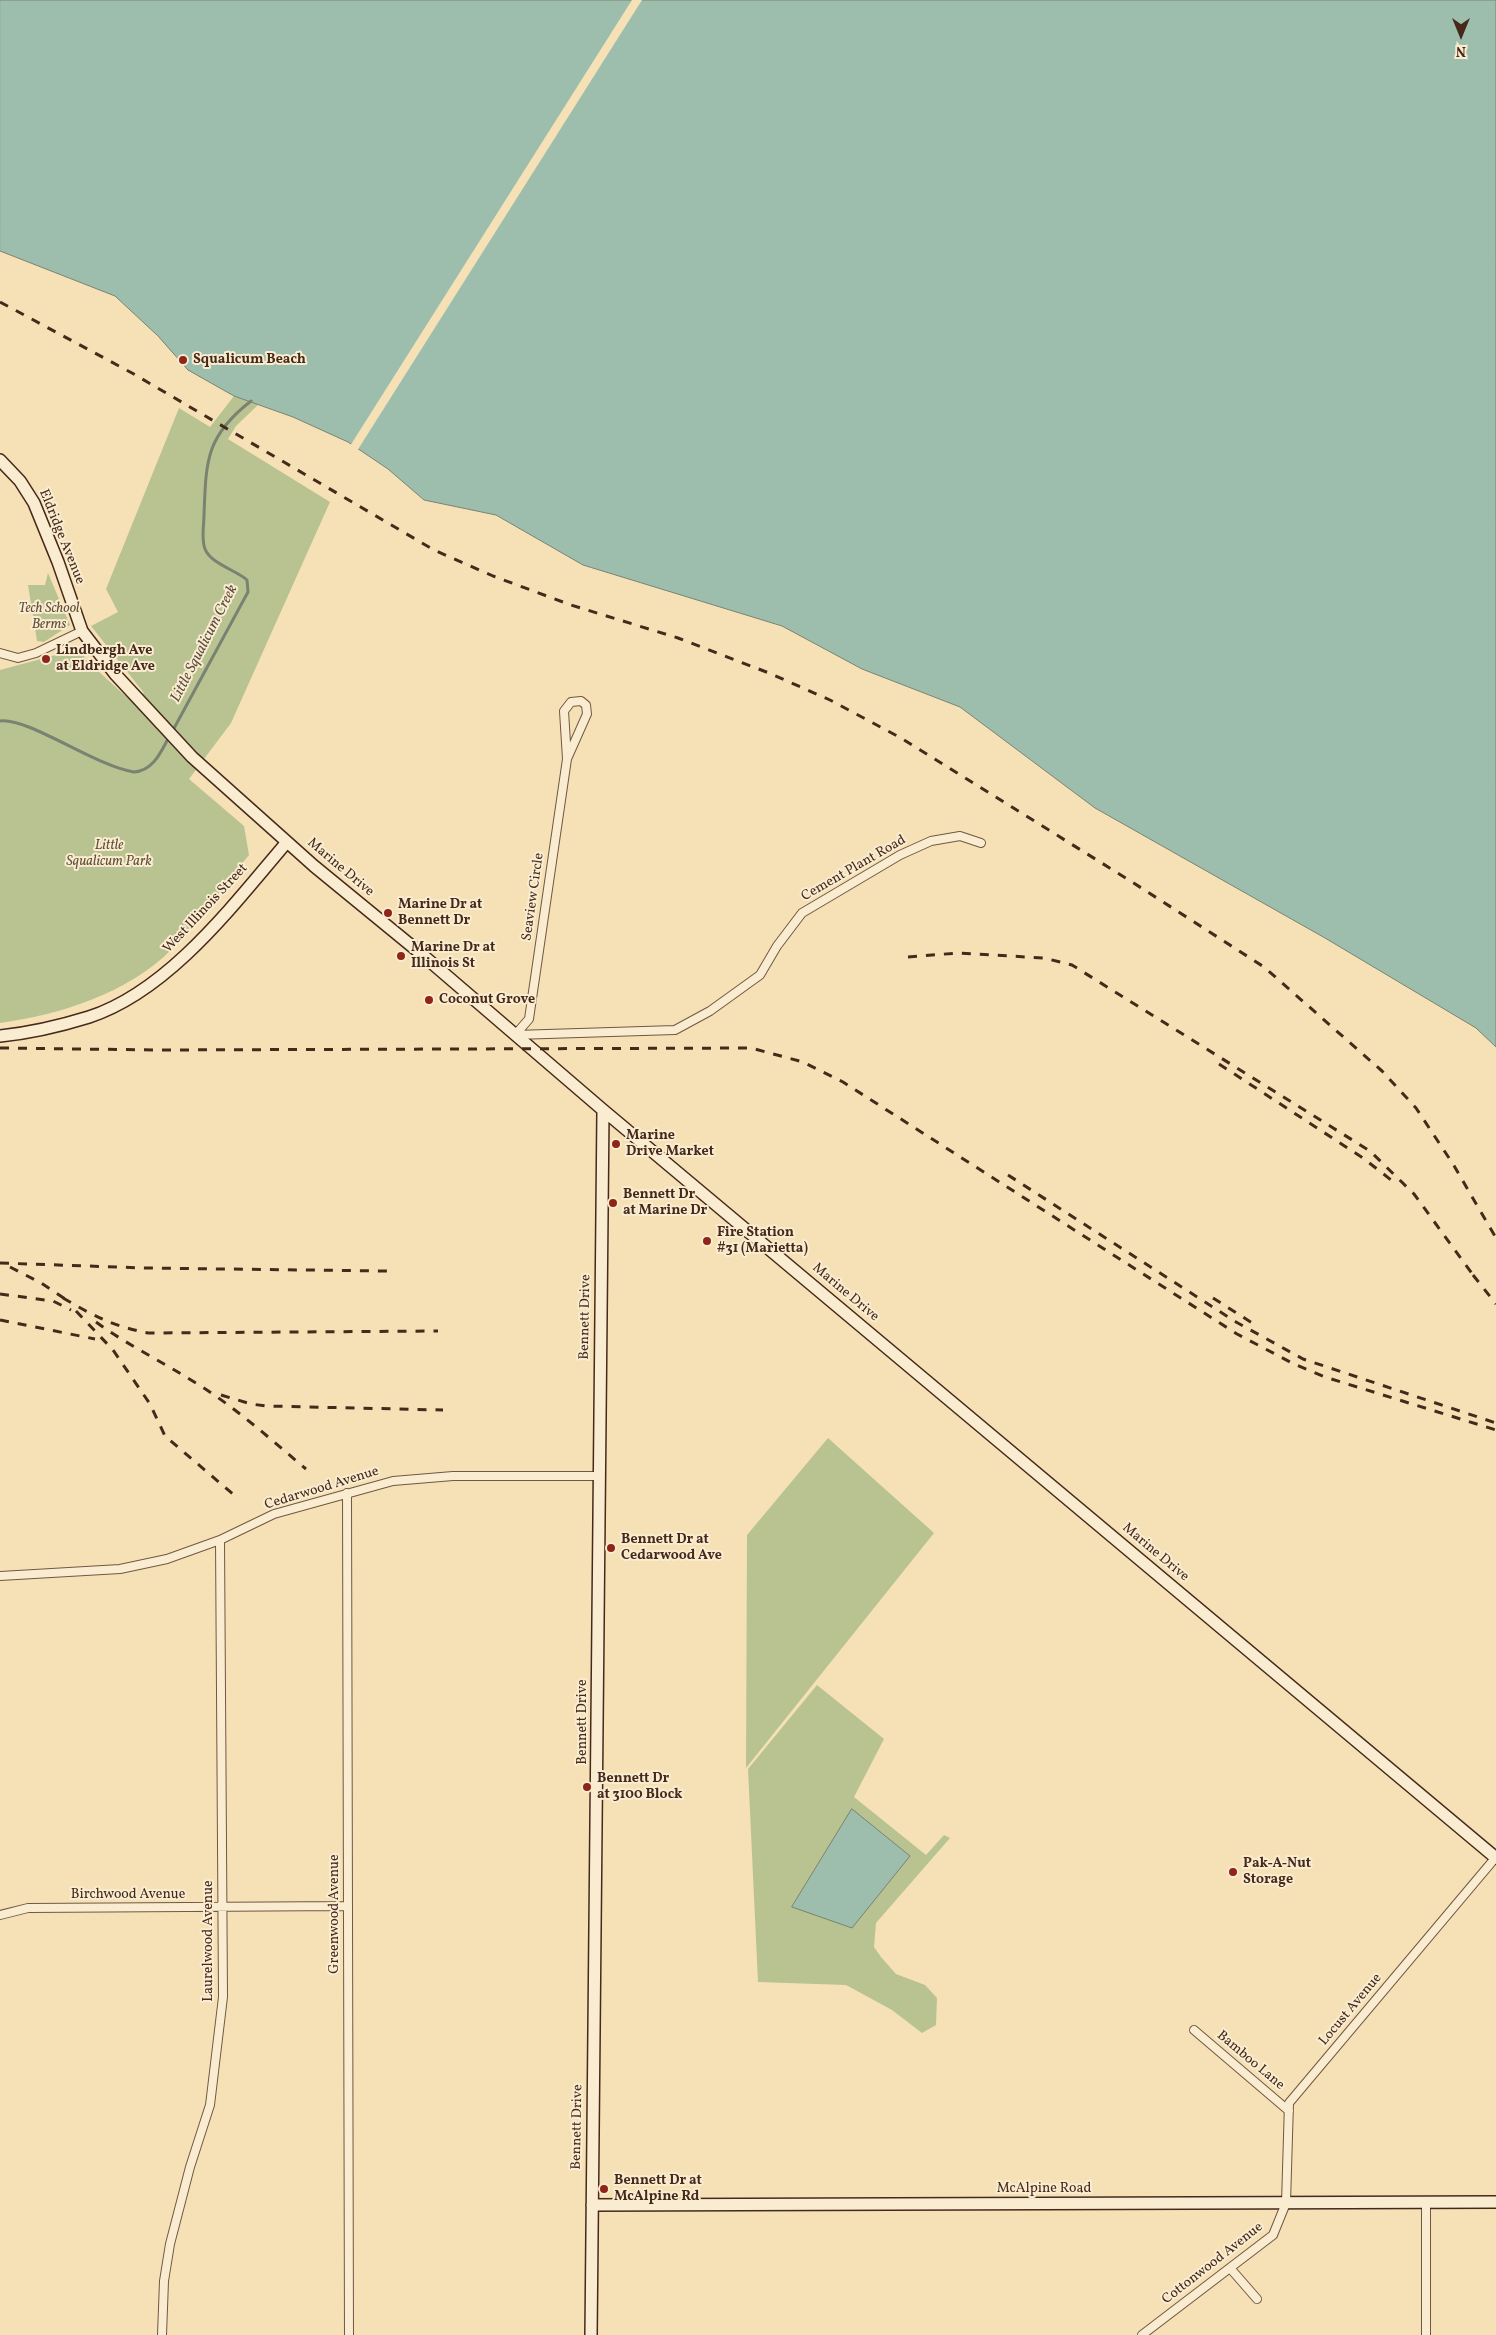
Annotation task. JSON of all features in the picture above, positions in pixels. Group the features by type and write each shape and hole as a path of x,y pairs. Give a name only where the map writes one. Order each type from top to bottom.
{"main road":[{"name":"Eldridge Avenue","path":"0,460 20,481 34,503 82,631"},
{"name":"Marine Drive","path":"82,631 114,674 192,757 287,842 603,1110 1496,1858"},
{"name":"West Illinois Street","path":"0,1036 26,1033 90,1016 134,994 165,973 185,955 287,842"},
{"name":"Bennett Drive","path":"591,2335 603,1110"},
{"name":"McAlpine Road","path":"592,2205 1496,2202"}],"street":[{"path":"0,653 18,658 36,653 82,631"},
{"name":"Seaview Circle","path":"515,1035 529,1019 567,759 564,711 571,702 581,700 586,705 587,714 567,759"},
{"name":"Cement Plant Road","path":"515,1035 674,1030 710,1010 760,975 777,946 802,913 900,854 931,842 960,836 981,843"},
{"name":"Cedarwood Avenue","path":"0,1576 120,1569 167,1559 220,1540 274,1514 393,1481 453,1476 600,1476"},
{"name":"Greenwood Avenue","path":"347,1493 349,2335"},
{"name":"Laurelwood Avenue","path":"162,2335 164,2281 170,2244 190,2167 210,2104 216,2068 223,1997 220,1540"},
{"name":"Locust Avenue","path":"1286,2203 1289,2103 1496,1858"},
{"name":"Birchwood Avenue","path":"0,1915 28,1908 347,1906"},
{"name":"Bamboo Lane","path":"1194,2030 1289,2111"},
{"path":"1426,2202 1426,2335"},
{"name":"Cottonwood Avenue","path":"1142,2335 1273,2236 1286,2203"},
{"path":"1230,2268 1258,2299"}],"green space":[{"name":"Little Squalicum Park","path":"234,396 259,404 236,426 228,439 330,502 231,723 189,779 244,826 249,855 202,915 172,949 135,978 114,990 69,1008 0,1023 0,670 82,648 85,659 132,702 144,693 91,626 118,612 106,589 179,408 210,427"},
{"name":"Tech School Berms","path":"48,573 70,625 44,642 37,641 28,585 45,585"},
{"path":"828,1438 934,1533 746,1768 747,1535"},
{"path":"817,1685 884,1739 854,1797 926,1855 944,1835 950,1838 876,1923 874,1947 881,1957 896,1974 925,1985 937,1998 936,2025 922,2033 892,2010 846,1985 758,1982 748,1769"}],"shaded area":[{"path":"0,0 1496,0 1496,1047 1476,1028 1325,938 1095,808 960,707 862,669 782,626 583,565 496,515 424,500 388,469 348,442 293,417 234,396 188,370 158,336 115,296 0,251"},
{"path":"852,1809 910,1856 852,1928 792,1907"}],"pier":[{"path":"632,0 642,0 357,451 350,446"}],"waterway":[{"name":"Little Squalicum Creek","path":"172,732 248,592 247,580 218,563 208,554 205,549 203,536 206,479 211,451 225,426 251,401"},
{"name":"Little Squalicum Creek","path":"0,721 12,722 28,727 101,761 134,772 141,771 156,760 169,737"}],"railway":[{"path":"0,302 132,373 434,550 493,576 571,605 678,638 769,673 830,700 901,738 1129,880 1264,967 1382,1071 1416,1108 1453,1164 1496,1238"},
{"path":"908,957 958,953 1044,958 1072,965 1370,1151 1414,1194 1476,1279"},
{"path":"0,1048 158,1050 751,1048 803,1062 843,1082 1237,1334 1294,1364 1325,1377 1496,1430"},
{"path":"1219,1064 1363,1158 1395,1183"},
{"path":"1008,1175 1236,1322 1303,1359 1496,1423"},
{"path":"0,1263 144,1268 388,1271"},
{"path":"10,1267 41,1283 68,1301"},
{"path":"1473,1275 1496,1304"},
{"path":"0,1294 53,1301 71,1310"},
{"path":"63,1298 104,1320 148,1333 438,1331"},
{"path":"1213,1298 1257,1326"},
{"path":"76,1311 113,1350 150,1404 165,1436 234,1495"},
{"path":"0,1320 95,1339"},
{"path":"96,1322 221,1400 306,1469"},
{"path":"221,1395 251,1404 266,1406 443,1410"}],"place":[{"name":"Squalicum Beach","path":"183,360"},
{"name":"Lindbergh Ave at Eldridge Ave","path":"46,659"},
{"name":"Marine Dr at Bennett Dr","path":"388,913"},
{"name":"Marine Dr at Illinois St","path":"401,956"},
{"name":"Coconut Grove","path":"429,1000"},
{"name":"Marine Drive Market","path":"616,1144"},
{"name":"Bennett Dr at Marine Dr","path":"613,1203"},
{"name":"Fire Station #31 (Marietta)","path":"707,1241"},
{"name":"Bennett Dr at Cedarwood Ave","path":"611,1548"},
{"name":"Bennett Dr at 3100 Block","path":"587,1787"},
{"name":"Pak-A-Nut Storage","path":"1233,1872"},
{"name":"Bennett Dr at McAlpine Rd","path":"604,2189"}]}
